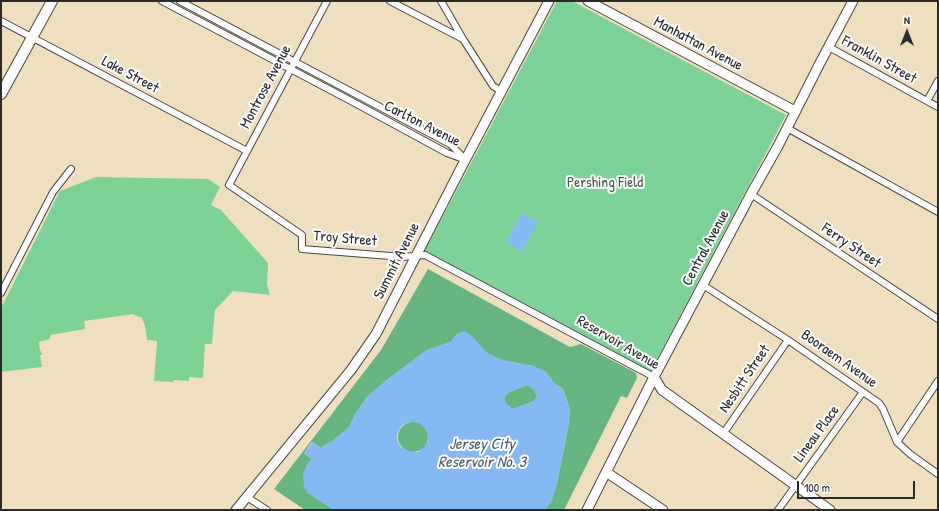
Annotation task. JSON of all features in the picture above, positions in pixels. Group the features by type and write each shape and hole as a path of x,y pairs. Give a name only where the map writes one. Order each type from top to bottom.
{"main road":[{"path":"1,94 52,1"}],"street":[{"name":"Carlton Avenue","path":"162,1 447,153 466,160"},
{"name":"Carlton Avenue","path":"180,1 450,144 466,160"},
{"name":"Montrose Avenue","path":"229,185 327,1"},
{"path":"390,1 463,39"},
{"path":"441,1 493,86 501,91"},
{"name":"Summit Avenue","path":"236,510 341,383 376,334 415,256 549,1"},
{"name":"Manhattan Avenue","path":"588,1 795,110"},
{"name":"Central Avenue","path":"587,510 654,377 778,146 795,110 853,1"},
{"path":"203,22 207,15"},
{"name":"Lake Street","path":"1,21 247,151"},
{"name":"Franklin Street","path":"829,47 938,107"},
{"path":"927,101 938,81"},
{"path":"353,102 358,95"},
{"path":"787,128 938,212"},
{"path":"1,293 53,192 71,169"},
{"name":"Troy Street","path":"229,185 302,235 302,249 403,257 415,256"},
{"name":"Ferry Street","path":"751,194 938,318"},
{"name":"Reservoir Avenue","path":"415,256 425,255 654,377 662,390 830,510"},
{"name":"Booraem Avenue","path":"703,285 788,340 879,403 897,442 910,454 938,474"},
{"name":"Nesbitt Street","path":"723,434 788,340"},
{"path":"897,442 938,381"},
{"name":"Lineau Place","path":"778,510 863,392"},
{"path":"606,472 663,510"},
{"path":"247,497 267,510"}],"green space":[{"name":"Pershing Field","path":"557,1 572,1 786,115 650,372 424,252"},
{"path":"96,177 208,179 220,187 211,205 221,210 268,263 267,284 270,295 233,291 215,310 212,344 205,344 203,378 189,377 189,381 174,380 173,382 154,381 157,341 147,340 142,318 134,314 84,321 85,329 50,335 50,339 39,342 42,355 40,355 42,367 1,372 1,308 60,191"},
{"path":"428,269 570,347 581,344 636,373 637,378 627,398 621,396 564,510 544,510 551,502 557,483 568,428 570,410 563,389 554,383 546,372 533,366 501,360 487,353 458,333 451,342 427,350 367,397 356,413 349,427 333,441 321,448 312,442 304,453 312,459 307,492 334,510 305,510 274,489 381,350"},
{"path":"524,386 529,386 534,390 537,395 536,398 534,401 516,408 511,408 506,404 504,399 505,396 507,393"},
{"path":"413,422 424,426 428,437 424,448 413,452 402,448 398,437 402,426"}],"water":[{"path":"522,213 538,222 522,251 506,242"},
{"name":"Jersey City Reservoir No. 3","path":"464,331 473,337 487,353 501,360 533,366 546,372 554,383 563,389 570,410 557,483 551,503 544,510 334,510 307,492 304,487 303,473 309,461 312,459 304,453 313,442 321,448 333,441 349,427 356,413 367,397 427,350 451,342 458,333","holes":["524,386 529,386 534,390 537,395 536,398 534,401 516,408 511,408 506,404 504,399 505,396 507,393","409,422 419,423 423,426 428,435 428,441 418,452 404,449 398,442 397,437 400,428"]}]}
